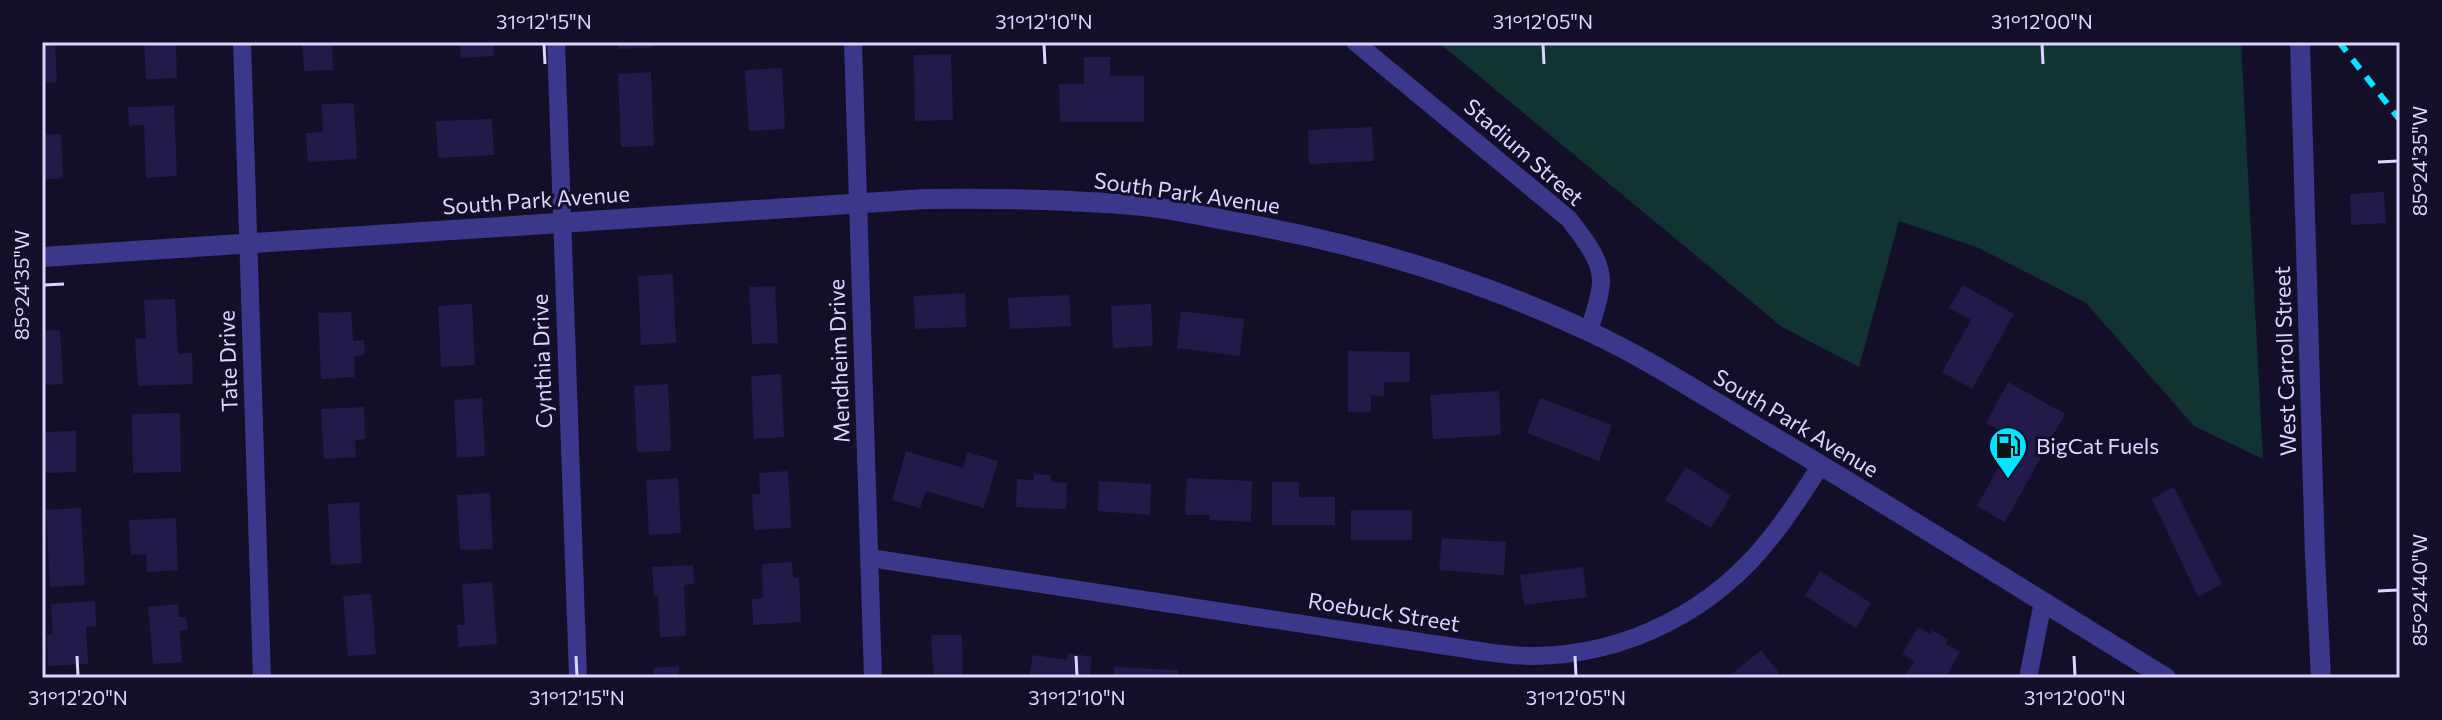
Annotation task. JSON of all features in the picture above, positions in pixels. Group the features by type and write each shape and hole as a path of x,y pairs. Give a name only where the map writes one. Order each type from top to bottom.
{"street":[{"name":"Tate Drive","path":"242,42 262,678"},
{"name":"Cynthia Drive","path":"556,42 578,678"},
{"name":"Mendheim Drive","path":"853,42 873,678"},
{"name":"Stadium Street","path":"1355,42 1569,219 1583,237 1599,269 1601,283 1589,331"},
{"name":"West Carroll Street","path":"2300,42 2321,678"},
{"name":"South Park Avenue","path":"42,257 925,199 1041,199 1146,207 1252,224 1373,251 1511,299 1589,331 1821,465 2166,678"},
{"name":"Roebuck Street","path":"870,558 1447,646 1530,656 1563,654 1593,650 1649,632 1708,600 1740,572 1772,536 1821,465"},
{"path":"2028,678 2043,602"}],"green space":[{"path":"1438,42 2241,42 2263,459 2194,426 2086,303 1979,248 1899,221 1859,367 1782,327"}],"building":[{"path":"42,42 55,42 57,82 42,83"},
{"path":"144,42 176,42 177,78 146,79"},
{"path":"302,42 332,42 333,70 304,71"},
{"path":"460,42 493,42 494,56 461,58"},
{"path":"618,42 654,42 654,47 619,49"},
{"path":"951,54 953,120 915,121 914,55"},
{"path":"1084,57 1110,57 1110,76 1144,76 1144,122 1060,122 1059,84 1084,84"},
{"path":"782,68 785,129 749,131 745,70"},
{"path":"651,72 654,146 621,147 618,74"},
{"path":"354,103 357,159 308,162 306,133 323,132 322,104"},
{"path":"174,106 177,176 146,178 144,125 129,126 128,107"},
{"path":"492,119 494,155 438,158 436,121"},
{"path":"1372,127 1374,161 1309,164 1308,130"},
{"path":"61,134 63,178 42,180 42,135"},
{"path":"2384,192 2386,223 2351,225 2350,194"},
{"path":"673,274 676,343 641,345 638,276"},
{"path":"1963,285 2014,314 1972,389 1942,372 1971,320 1949,308"},
{"path":"775,286 778,343 752,344 749,287"},
{"path":"965,293 966,327 915,329 914,296"},
{"path":"1069,295 1071,326 1010,329 1008,298"},
{"path":"175,299 178,354 192,353 193,384 138,386 135,339 146,338 144,300"},
{"path":"472,304 475,365 441,367 438,306"},
{"path":"1151,304 1153,346 1113,348 1111,306"},
{"path":"1181,311 1244,319 1240,356 1177,348"},
{"path":"351,312 353,341 364,340 365,355 354,356 355,377 321,379 318,313"},
{"path":"60,330 63,384 42,385 42,331"},
{"path":"1348,351 1410,352 1410,382 1384,382 1384,396 1371,395 1371,412 1348,412"},
{"path":"781,374 784,437 754,439 751,376"},
{"path":"2008,382 2065,414 2005,522 1977,506 2014,439 1986,423"},
{"path":"668,384 671,451 637,452 634,386"},
{"path":"1499,391 1501,435 1433,439 1430,395"},
{"path":"482,398 485,456 457,458 454,400"},
{"path":"1540,398 1612,425 1599,461 1527,433"},
{"path":"364,407 365,439 355,440 356,457 324,459 321,409"},
{"path":"180,413 181,472 133,473 132,414"},
{"path":"76,431 76,472 42,473 42,432"},
{"path":"906,451 963,468 967,452 998,461 984,508 926,491 920,508 892,500"},
{"path":"1686,467 1731,496 1711,528 1665,500"},
{"path":"788,471 791,528 754,530 752,494 760,494 759,473"},
{"path":"1034,474 1051,475 1051,482 1067,483 1066,509 1016,507 1017,479 1034,480"},
{"path":"678,478 681,533 649,535 646,480"},
{"path":"1187,478 1252,481 1251,522 1209,520 1210,515 1185,515"},
{"path":"1099,481 1151,484 1150,515 1098,511"},
{"path":"1272,482 1299,482 1299,497 1335,497 1335,525 1272,525"},
{"path":"2174,487 2222,584 2198,597 2152,499"},
{"path":"490,493 493,549 460,550 457,495"},
{"path":"359,502 362,563 331,565 328,504"},
{"path":"81,508 85,585 50,587 46,510"},
{"path":"1351,510 1412,510 1412,540 1351,540"},
{"path":"176,518 178,570 147,572 146,554 131,555 129,520"},
{"path":"1442,538 1506,542 1504,575 1439,570"},
{"path":"792,562 793,578 799,578 801,622 753,625 752,599 763,598 762,564"},
{"path":"693,565 694,584 684,585 686,636 660,637 658,596 654,596 652,567"},
{"path":"1583,567 1587,597 1524,605 1520,575"},
{"path":"1820,571 1871,603 1856,628 1805,596"},
{"path":"492,582 497,644 459,647 457,625 465,625 462,584"},
{"path":"371,594 376,654 348,656 343,596"},
{"path":"95,601 96,626 86,627 88,664 48,666 47,635 53,634 51,604"},
{"path":"178,604 179,617 186,617 188,630 180,631 182,662 153,664 148,607"},
{"path":"1918,627 1931,634 1932,630 1960,652 1945,678 1904,678 1914,661 1902,654"},
{"path":"931,635 962,635 963,678 934,678"},
{"path":"1761,650 1779,673 1773,678 1727,678"},
{"path":"1068,653 1092,657 1089,678 1029,678 1033,655 1067,660"},
{"path":"679,666 679,678 654,678 653,668"},
{"path":"1114,667 1178,670 1177,678 1114,678"}],"railway":[{"path":"2339,42 2400,120"}],"place":[{"name":"BigCat Fuels","path":"2008,480"}]}
